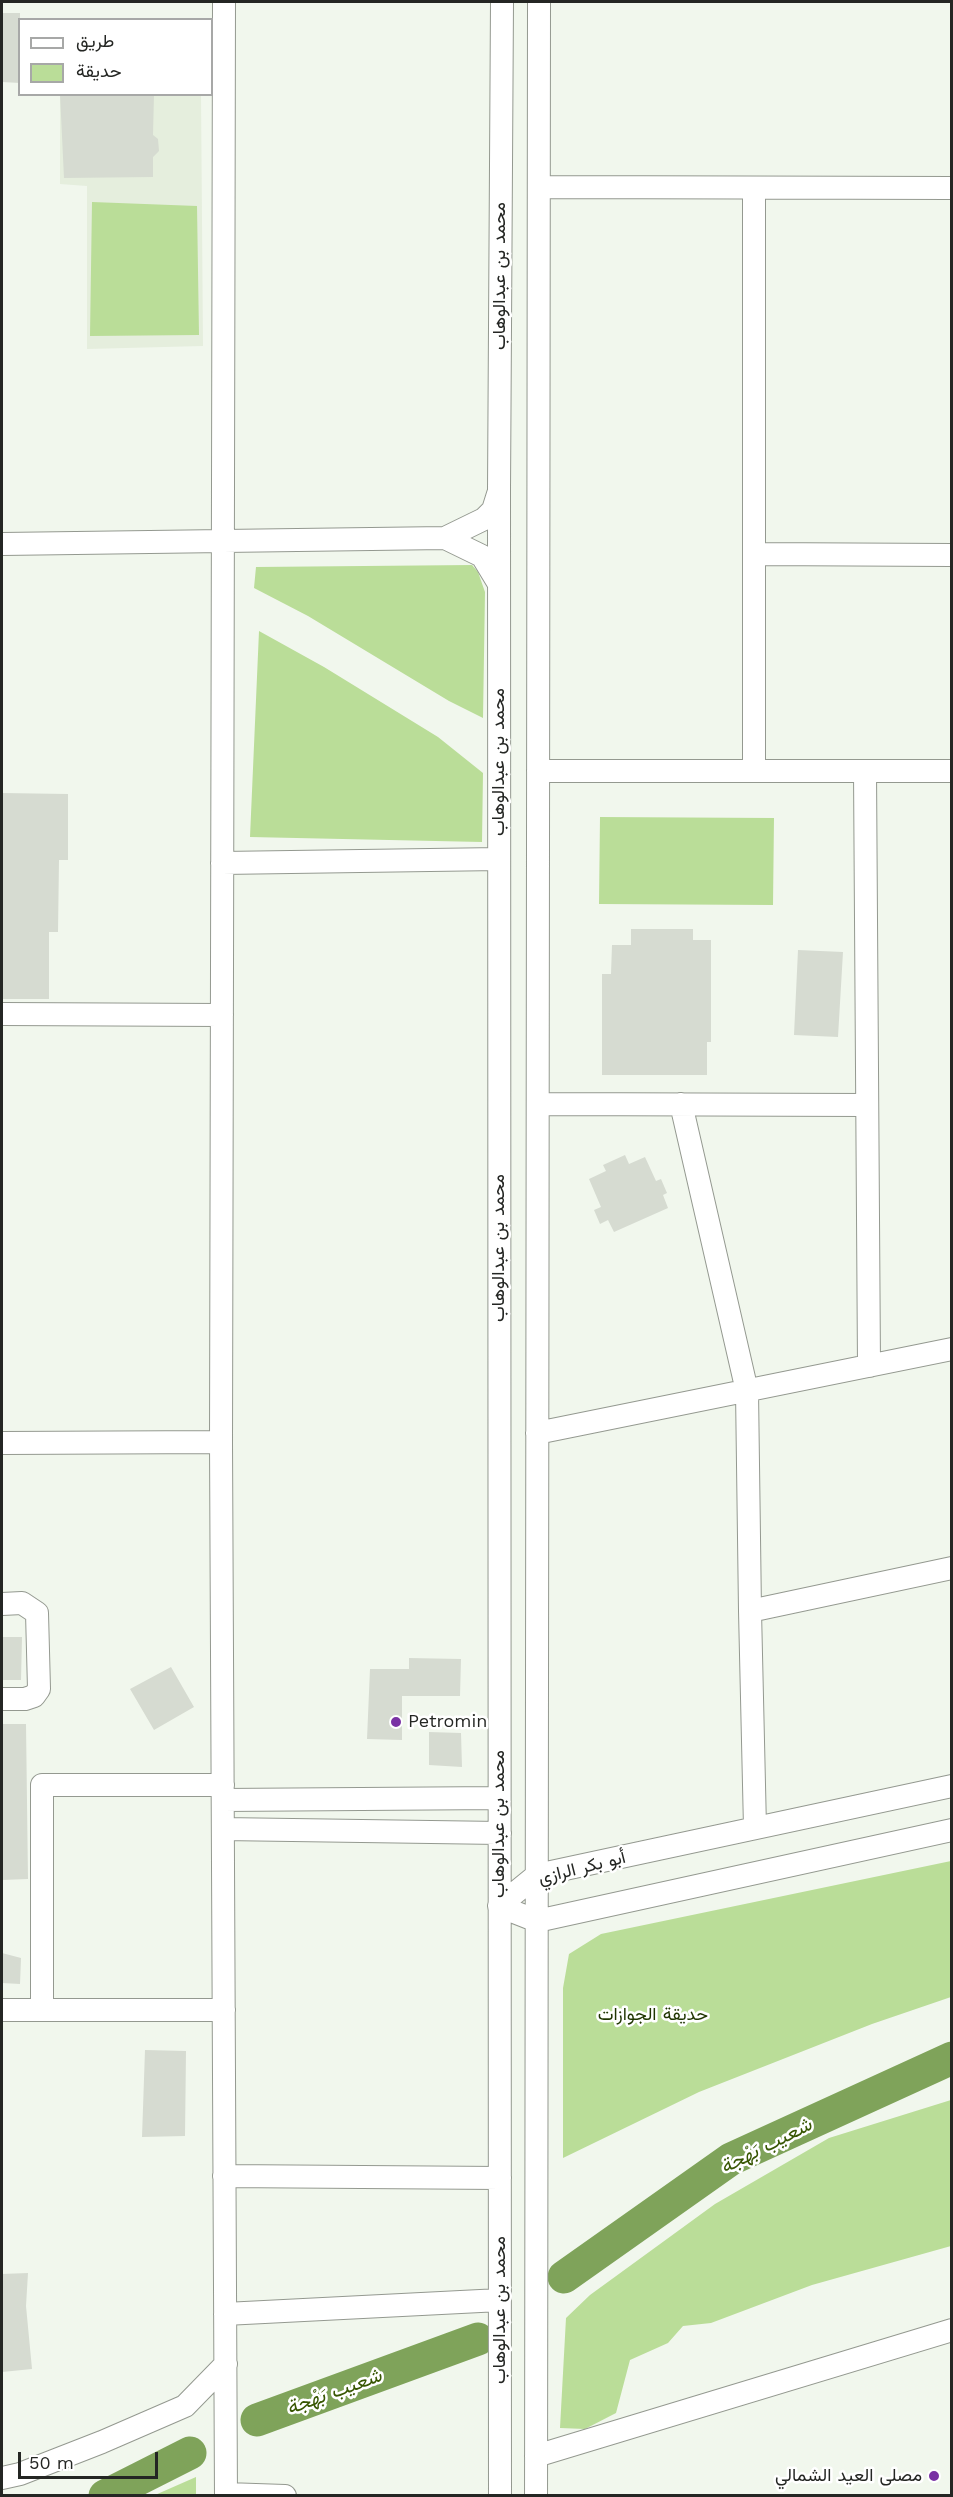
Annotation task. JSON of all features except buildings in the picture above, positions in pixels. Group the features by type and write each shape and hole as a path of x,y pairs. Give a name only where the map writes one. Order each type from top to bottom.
{"street":[{"path":"224,2 221,1442 226,2495 285,2496"},
{"name":"محمد بن عبدالوهاب","path":"500,2496 499,489 502,2"},
{"name":"محمد بن عبدالوهاب","path":"536,2496 539,2"},
{"path":"539,188 951,188"},
{"path":"754,188 754,771"},
{"path":"2,544 445,538 484,519 493,510 499,489"},
{"path":"445,538 482,556 499,585"},
{"path":"754,554 951,555"},
{"path":"538,771 951,771"},
{"path":"865,771 869,1366"},
{"path":"222,863 499,859"},
{"path":"2,1014 222,1015"},
{"path":"538,1104 867,1105"},
{"path":"681,1104 747,1391 755,1828"},
{"path":"537,1433 951,1349"},
{"path":"2,1443 221,1442"},
{"path":"750,1611 951,1568"},
{"path":"2,1604 22,1603 37,1613 39,1651 39,1689 34,1696 25,1700 2,1699"},
{"path":"42,2010 42,1785 223,1792 500,1798"},
{"name":"أبو بكر الرازي","path":"500,1906 537,1875 951,1786"},
{"path":"223,1829 500,1833"},
{"path":"500,1906 537,1921 951,1830"},
{"path":"2,2010 224,2010"},
{"path":"224,2176 500,2178"},
{"path":"225,2313 500,2300"},
{"path":"536,2456 951,2330"},
{"path":"2,2478 20,2474 102,2442 185,2406 226,2364"}],"shaded area":[{"path":"60,96 201,96 203,346 87,349 87,186 60,184"}],"green space":[{"path":"92,202 197,206 199,335 90,336"},
{"path":"472,565 478,572 485,592 483,718 449,701 308,616 254,588 256,567"},
{"path":"259,631 324,667 438,737 483,773 482,842 250,837"},
{"path":"600,817 774,818 773,905 599,904"},
{"name":"حديقة الجوازات","path":"951,1861 951,1997 872,2024 699,2092 563,2158 563,1988 569,1954 601,1934"},
{"path":"951,2100 951,2246 812,2285 711,2323 683,2326 668,2343 630,2360 616,2413 585,2429 560,2428 566,2318 590,2295 715,2204 829,2138"},
{"path":"196,2477 196,2495 155,2495"}],"waterway":[{"name":"شعيب بَهْجة","path":"564,2277 731,2159 952,2058"},
{"name":"شعيب بَهْجة","path":"257,2420 478,2339"},
{"name":"شعيب بَهْجة","path":"105,2496 190,2453"}],"place":[{"name":"Petromin","path":"396,1722"},
{"name":"مصلى العيد الشمالي","path":"934,2476"}]}
